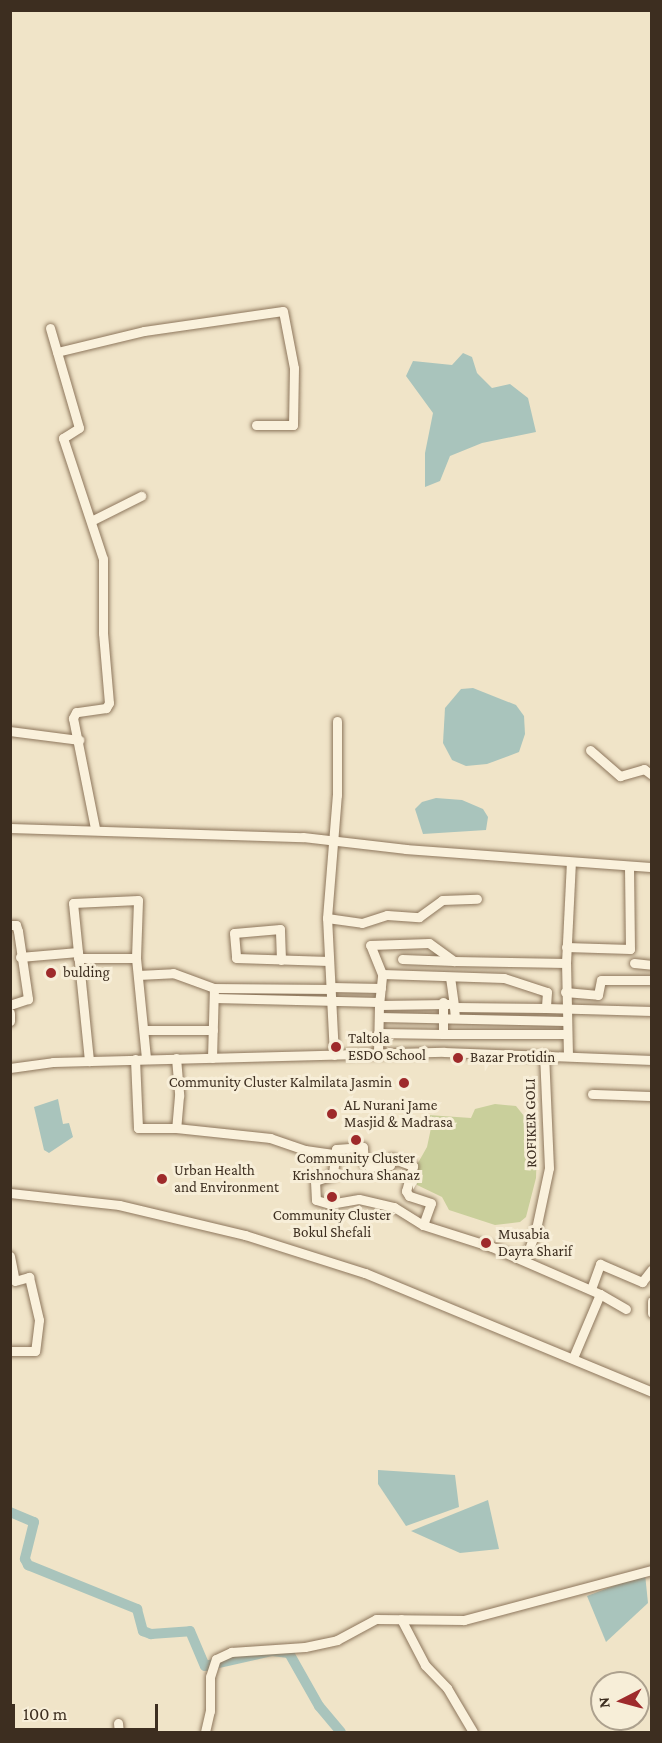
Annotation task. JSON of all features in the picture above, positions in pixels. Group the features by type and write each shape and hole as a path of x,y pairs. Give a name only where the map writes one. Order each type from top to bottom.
{"street":[{"path":"57,352 144,331 283,311 294,368 294,425 256,425"},
{"path":"50,328 79,428 63,438 93,520 103,559 103,633 109,703 106,708 75,712 73,718 95,828"},
{"path":"93,520 141,496"},
{"path":"334,1055 327,918 334,839 337,721"},
{"path":"10,731 79,740"},
{"path":"590,750 620,776 644,769 651,775"},
{"path":"10,828 95,828 334,839 571,862 651,867"},
{"path":"568,1056 565,992 571,862"},
{"path":"566,947 630,949 629,866"},
{"path":"327,918 362,923 387,915 419,917 442,900 477,899"},
{"path":"89,1061 73,903 138,900 136,958 146,1059"},
{"path":"10,925 16,926 28,999 10,1005"},
{"path":"281,960 280,928 234,933 236,958 281,960 329,962"},
{"path":"378,1053 382,974 370,945 429,943 454,961"},
{"path":"20,957 78,955 136,958"},
{"path":"402,959 566,963"},
{"path":"634,963 651,965"},
{"path":"138,975 173,973 214,993 331,1003 442,1002 454,1007 651,1011"},
{"path":"382,974 504,978 547,992 546,1008"},
{"path":"450,977 455,1018"},
{"path":"565,992 598,995 601,980 651,981"},
{"path":"214,993 381,988"},
{"path":"212,1058 214,993"},
{"path":"442,1002 443,1035"},
{"path":"10,1013 10,1021"},
{"path":"379,1017 566,1021"},
{"path":"144,1030 213,1030"},
{"path":"378,1033 567,1034"},
{"path":"10,1068 135,1059 378,1053 544,1055 651,1060"},
{"name":"ROFIKER GOLI","path":"525,1260 536,1229 549,1168 544,1055"},
{"path":"176,1058 179,1096 176,1128"},
{"path":"135,1059 138,1128 176,1128 270,1138 305,1150 335,1154"},
{"path":"592,1095 651,1096"},
{"path":"423,1225 431,1203 408,1196 406,1191 413,1166 391,1158 390,1165 370,1167 364,1163 363,1147 336,1149 333,1175 315,1181 316,1200 330,1204 359,1199 394,1207 423,1225 525,1260 595,1291 626,1308"},
{"path":"10,1193 119,1205 245,1235 365,1273 651,1392"},
{"path":"10,1256 15,1281 29,1277 39,1320 35,1351 10,1351"},
{"path":"573,1358 595,1291 600,1264 642,1282 648,1281 651,1269"},
{"path":"651,1301 651,1313"},
{"path":"206,1732 210,1711 210,1677 216,1659 231,1652 305,1647 337,1640 376,1619 464,1620 651,1570"},
{"path":"401,1619 425,1665 447,1688 473,1732"}],"green space":[{"path":"495,1104 516,1106 528,1121 537,1148 536,1178 526,1217 520,1222 495,1225 449,1210 442,1197 417,1185 414,1170 427,1147 431,1128 428,1115 471,1118 475,1109"}],"water":[{"path":"463,353 472,357 477,373 492,388 510,384 528,398 536,432 482,443 450,456 440,481 425,487 425,453 433,413 406,376 413,361 452,365"},
{"path":"473,688 516,705 524,716 525,734 519,752 487,764 466,766 452,760 443,743 445,708 461,689"},
{"path":"436,798 462,800 483,809 488,817 486,830 423,834 415,809 422,802"},
{"path":"58,1099 63,1124 69,1123 73,1137 49,1153 44,1150 34,1107"},
{"path":"378,1470 455,1475 459,1507 406,1526 378,1484"},
{"path":"488,1500 499,1549 460,1553 411,1531"},
{"path":"645,1574 648,1603 606,1642 587,1596"}],"waterway":[{"path":"10,1512 34,1522 25,1559 28,1565 137,1609 143,1631 151,1634 190,1631 205,1666 272,1651 289,1653 319,1706 341,1732"}],"place":[{"name":"bulding","path":"51,973"},
{"name":"Taltola ESDO School","path":"336,1047"},
{"name":"Bazar Protidin","path":"458,1058"},
{"name":"Community Cluster Kalmilata Jasmin","path":"404,1083"},
{"name":"AL Nurani Jame Masjid & Madrasa","path":"332,1114"},
{"name":"Community Cluster Krishnochura Shanaz","path":"356,1140"},
{"name":"Urban Health and Environment","path":"162,1179"},
{"name":"Community Cluster Bokul Shefali","path":"332,1197"},
{"name":"Musabia Dayra Sharif","path":"486,1243"}]}
